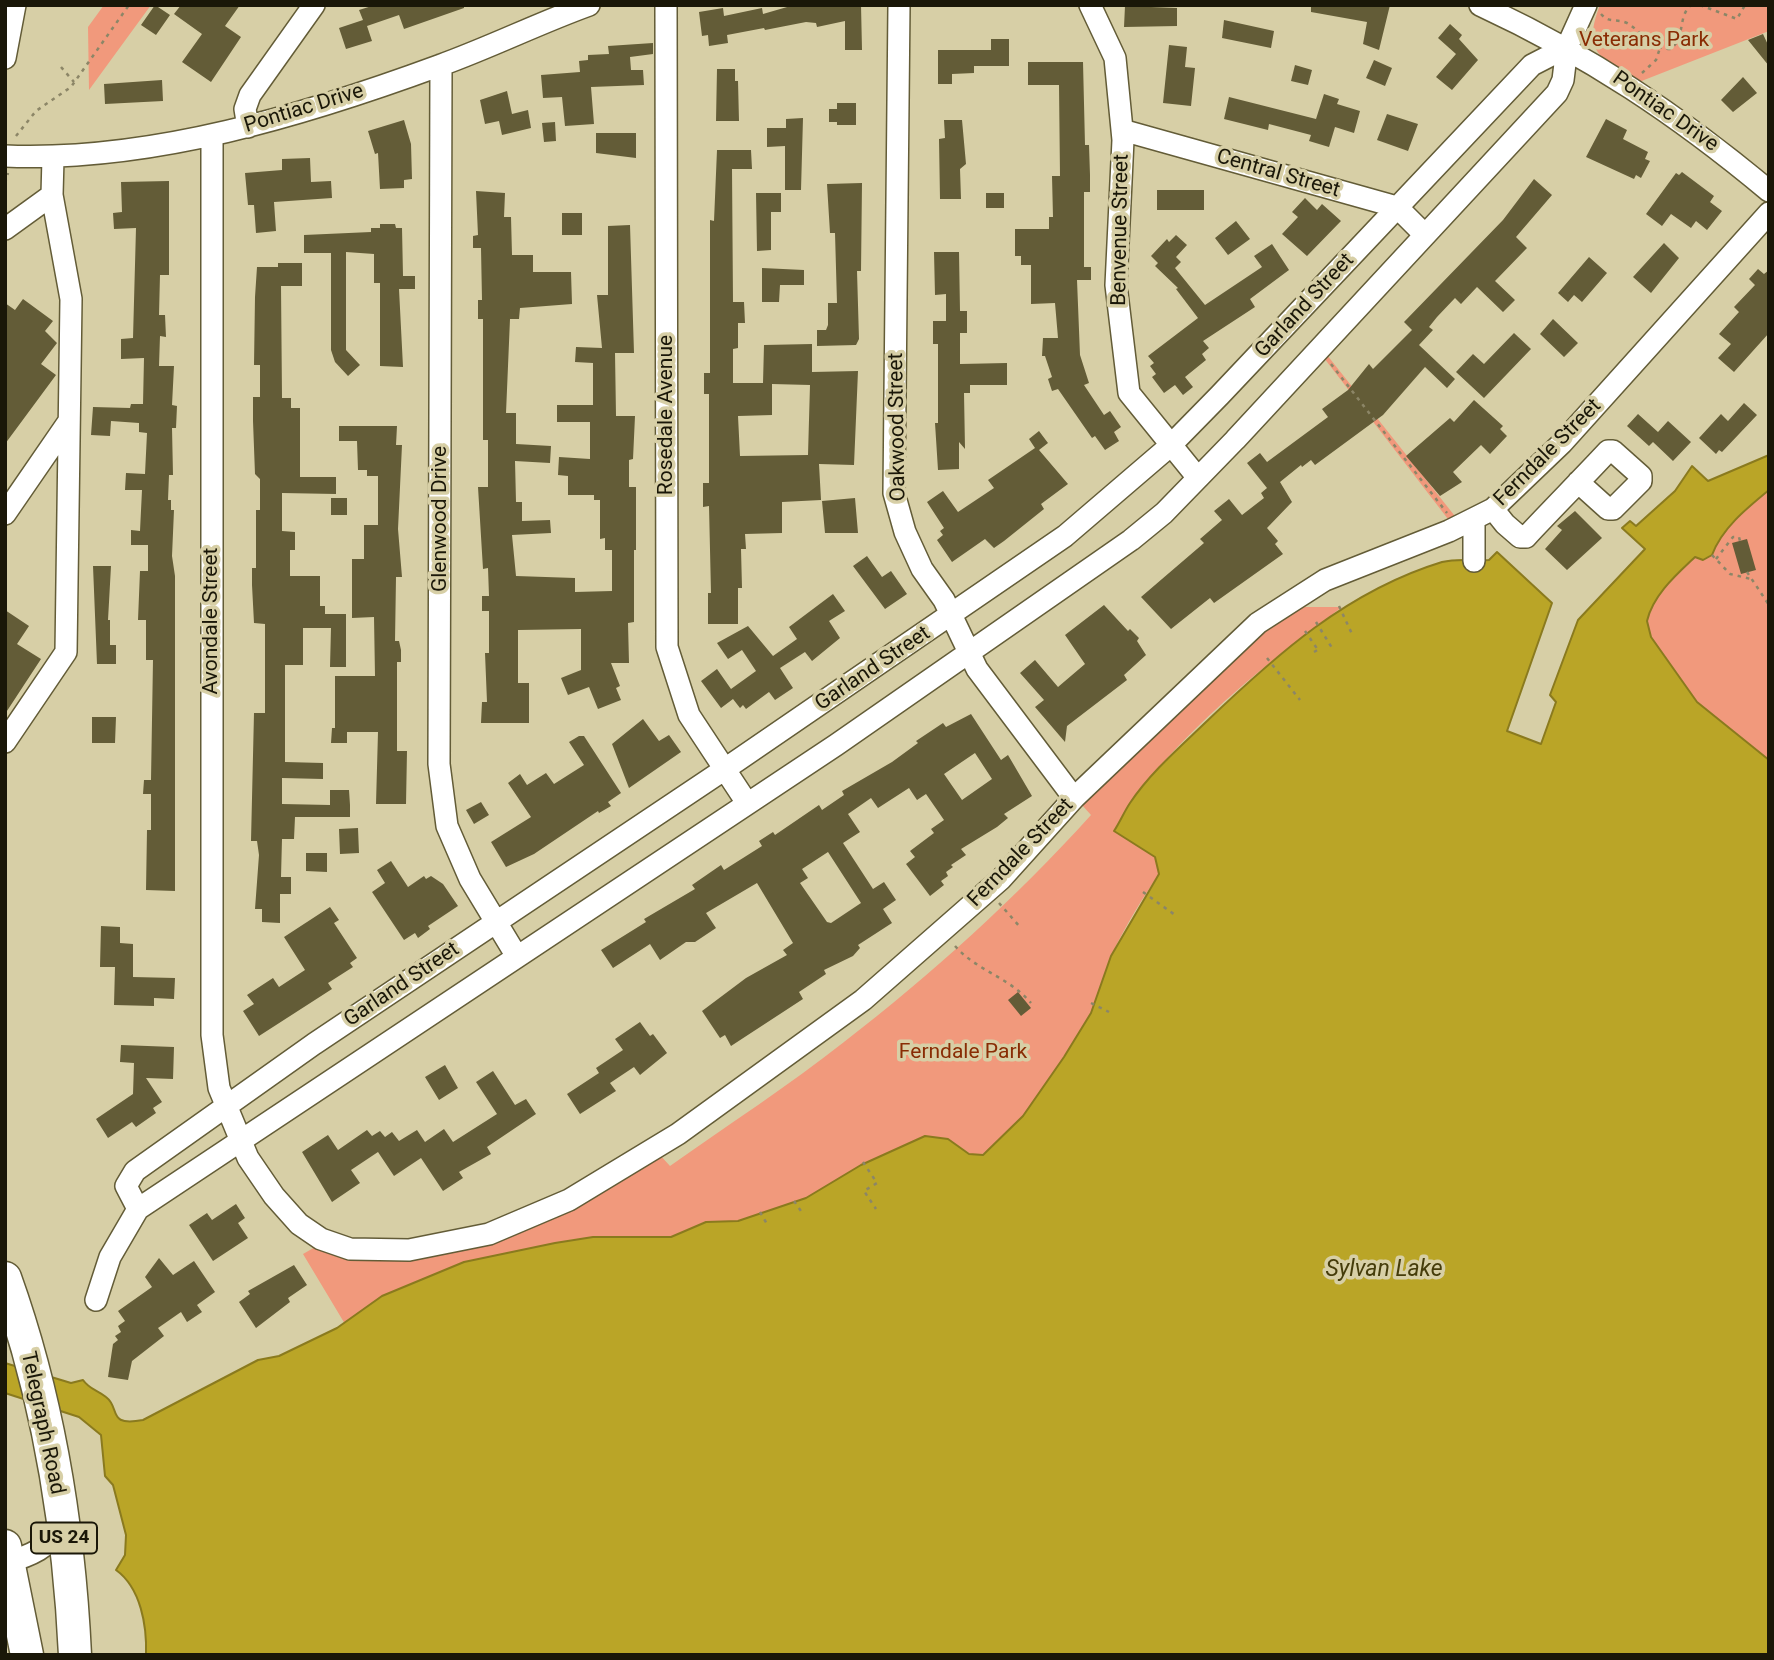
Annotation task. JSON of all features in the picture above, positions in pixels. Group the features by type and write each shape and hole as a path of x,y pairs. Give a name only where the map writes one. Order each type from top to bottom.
{"highway":[{"name":"Telegraph Road","path":"7,1286 42,1408 62,1524 75,1655"},
{"name":"US 24","path":"7,1557 27,1655"}],"street":[{"path":"6,50 15,5"},
{"path":"248,127 246,109 250,94 314,5"},
{"name":"Pontiac Drive","path":"5,156 53,158 188,142 248,127 441,65 589,5"},
{"name":"Rosedale Avenue","path":"666,5 667,648 689,715 747,803"},
{"name":"Oakwood Street","path":"899,5 894,493 905,532 922,569 952,616 977,669 1074,798"},
{"name":"Benvenue Street","path":"1090,5 1115,58 1122,130 1116,285 1129,393 1198,478"},
{"name":"Pontiac Drive","path":"1480,5 1567,47 1631,86 1716,147 1769,191"},
{"name":"Garland Street","path":"96,1300 110,1257 138,1209 970,653 1131,540 1198,478 1557,93 1563,80 1567,47 1593,9"},
{"name":"Garland Street","path":"138,1209 126,1190 131,1174 226,1104 952,616 1065,536 1170,446 1532,65 1567,47"},
{"name":"Glenwood Drive","path":"441,65 439,764 447,826 470,879 516,955"},
{"name":"Central Street","path":"1122,130 1397,207 1425,235"},
{"name":"Avondale Street","path":"212,136 212,1035 219,1088 226,1104"},
{"path":"5,742 65,652 71,299 51,195 53,158"},
{"path":"5,229 51,195"},
{"name":"Ferndale Street","path":"226,1104 248,1158 274,1196 299,1224 321,1239 350,1249 409,1250 489,1234 530,1219 569,1200 678,1133 863,1000 1001,879 1074,798 1258,622 1289,600 1325,580 1465,524 1493,509 1562,443 1769,214"},
{"path":"5,514 69,421"},
{"path":"1562,443 1608,509 1626,524"},
{"path":"1493,509 1504,524 1520,537 1526,537 1608,451 1613,451 1641,476 1641,481 1613,509 1608,509"},
{"path":"1465,524 1474,561"},
{"path":"7,1557 39,1551 52,1541 62,1524"}],"path":[{"path":"18,131 36,111 57,99 74,82 129,5"},
{"path":"1593,9 1611,22 1628,24 1644,40 1660,48 1670,49 1677,43 1684,13 1691,5"},
{"path":"1700,5 1737,19 1745,5"},
{"path":"1631,86 1656,60 1660,48"},
{"path":"61,67 74,82"},
{"path":"1318,351 1465,524"},
{"path":"1716,559 1733,537 1739,537 1740,541"},
{"path":"1712,555 1730,574 1751,579"},
{"path":"1747,572 1769,605"},
{"path":"1339,606 1352,634"},
{"path":"1316,622 1332,648"},
{"path":"1305,631 1318,650"},
{"path":"1267,658 1300,700"},
{"path":"1143,892 1175,915"},
{"path":"1002,906 1020,927"},
{"path":"956,947 973,964 985,967 999,979 1016,985 1031,1003"},
{"path":"1091,1003 1109,1012"},
{"path":"863,1162 877,1183 864,1191 876,1209"},
{"path":"794,1201 803,1214"},
{"path":"760,1212 767,1224"}],"green space":[{"path":"104,5 151,5 89,90 88,27"},
{"name":"Veterans Park","path":"1600,5 1768,5 1769,31 1639,82 1598,53 1593,34"},
{"path":"1327,355 1458,520 1451,523 1324,358"},
{"path":"1769,490 1769,760 1697,702 1651,637 1647,621 1654,604 1672,577 1697,557 1712,555 1729,527"},
{"name":"Ferndale Park","path":"1296,607 1342,607 1216,709 1159,768 1114,831 1155,857 1159,874 1118,942 1091,1013 1071,1048 1022,1117 989,1150 975,1157 948,1139 925,1136 861,1165 806,1198 738,1221 706,1222 671,1237 575,1239 464,1262 382,1296 345,1324 303,1254 317,1246 410,1257 659,1154 670,1166 823,1058 941,962 1003,906 1091,815 1082,805 1158,727 1212,675"}],"water":[{"name":"Sylvan Lake","path":"1769,455 1769,490 1729,527 1712,555 1703,560 1695,557 1673,578 1654,603 1647,621 1651,637 1697,702 1769,760 1769,1655 146,1655 141,1608 131,1587 116,1570 125,1555 126,1535 113,1485 105,1476 101,1435 79,1417 5,1393 5,1363 71,1383 83,1380 110,1401 119,1419 143,1420 258,1360 279,1356 337,1328 382,1296 464,1262 593,1237 671,1237 706,1222 738,1221 806,1198 861,1165 925,1136 948,1139 969,1154 983,1155 1023,1116 1064,1057 1091,1013 1111,956 1159,874 1155,857 1114,831 1147,781 1232,697 1315,628 1375,590 1407,574 1442,562 1489,560 1497,552 1552,603 1507,731 1541,744 1556,702 1550,695 1578,620 1645,549 1622,528 1630,521 1636,526 1675,491 1692,466 1708,481"}],"building":[{"path":"155,5 170,15 156,35 141,25"},
{"path":"181,5 240,5 225,26 241,37 211,82 182,62 202,34 174,14"},
{"path":"375,5 464,5 464,8 404,29 399,15 367,26 372,41 346,49 339,28 363,20 359,10"},
{"path":"794,5 861,5 862,50 845,50 845,21 817,27 816,23 806,22 765,30 764,28 727,35 728,43 709,46 708,35 702,36 699,12 723,8 724,16 762,8 763,14"},
{"path":"1311,5 1390,5 1379,50 1363,44 1367,22 1311,12"},
{"path":"1125,6 1177,8 1177,26 1124,27"},
{"path":"1224,20 1274,31 1271,48 1222,38"},
{"path":"1450,24 1462,35 1459,39 1478,60 1452,90 1436,77 1456,54 1438,38"},
{"path":"1763,34 1769,47 1769,66 1748,40"},
{"path":"991,39 1009,39 1009,66 974,66 974,73 952,74 952,84 938,84 938,50 991,50"},
{"path":"653,43 653,54 630,57 631,70 643,70 644,85 591,87 594,124 565,126 562,97 543,98 541,75 580,72 579,61 588,60 588,55 609,54 608,46"},
{"path":"1169,45 1187,47 1185,67 1195,68 1191,106 1163,103"},
{"path":"1374,60 1392,68 1385,86 1366,78"},
{"path":"1028,62 1083,62 1085,145 1089,145 1090,175 1090,192 1084,192 1084,267 1091,267 1091,280 1077,280 1080,355 1089,383 1084,385 1104,415 1110,411 1121,427 1114,432 1119,441 1105,450 1095,436 1092,438 1058,389 1052,391 1048,379 1052,377 1045,356 1042,356 1043,338 1058,338 1055,303 1031,304 1031,265 1021,265 1021,256 1015,256 1015,229 1049,229 1049,217 1053,217 1052,176 1060,176 1059,85 1028,85"},
{"path":"1295,65 1312,70 1308,85 1291,81"},
{"path":"717,69 735,69 739,121 716,121"},
{"path":"1743,77 1757,93 1733,112 1721,100"},
{"path":"162,80 163,101 105,104 104,84"},
{"path":"507,91 512,114 528,110 531,128 502,135 499,121 485,124 480,100"},
{"path":"1324,94 1339,99 1337,104 1360,111 1354,133 1335,127 1329,147 1309,141 1311,135 1269,124 1268,130 1224,119 1229,97 1316,119"},
{"path":"837,103 856,103 856,125 829,122 829,109 837,109"},
{"path":"1387,114 1418,124 1408,151 1377,140"},
{"path":"803,118 801,190 785,190 785,146 767,147 767,128 786,128 786,119"},
{"path":"1606,119 1627,130 1623,139 1648,152 1645,159 1650,161 1641,178 1636,175 1634,179 1586,157"},
{"path":"404,120 411,144 412,179 404,180 404,188 380,189 378,153 375,154 368,131"},
{"path":"944,120 962,120 966,164 960,169 961,199 940,199 939,139 945,138"},
{"path":"555,122 556,141 544,142 542,123"},
{"path":"596,133 636,133 636,158 596,153"},
{"path":"717,150 751,150 752,169 732,169 733,302 744,302 745,323 738,323 738,348 733,349 733,383 763,383 764,345 812,344 812,372 858,371 854,465 819,464 821,500 782,502 782,533 745,534 746,549 741,549 742,588 738,588 738,624 708,624 708,593 711,593 709,506 703,507 703,483 709,483 709,394 704,394 704,373 710,373 710,220 714,221","holes":["772,384 810,385 808,455 740,456 738,416 772,415"]},
{"path":"310,158 311,182 331,181 332,198 274,202 276,231 256,233 254,205 248,205 245,173 282,170 282,159"},
{"path":"1682,172 1714,196 1710,202 1722,211 1707,230 1696,221 1691,228 1671,214 1662,226 1646,214 1676,173 1679,175"},
{"path":"1534,179 1552,195 1516,237 1527,248 1495,281 1515,300 1503,312 1477,287 1461,304 1455,298 1429,327 1433,330 1419,345 1455,379 1447,388 1425,367 1383,415 1315,465 1311,460 1280,482 1292,502 1267,528 1278,541 1275,544 1283,554 1214,603 1210,598 1171,629 1141,597 1204,543 1200,539 1222,520 1214,511 1229,499 1242,515 1264,498 1261,493 1267,488 1247,463 1260,453 1267,462 1328,417 1322,409 1348,390 1369,364 1373,369 1412,330 1404,322 1503,220"},
{"path":"169,181 169,275 160,275 159,315 165,315 166,337 160,336 159,366 174,366 172,405 177,406 176,428 172,428 173,475 169,475 168,500 171,500 171,510 174,510 172,556 175,576 175,891 146,890 147,830 151,830 151,794 143,794 144,780 151,780 153,660 146,660 146,620 138,620 140,571 148,571 148,545 131,545 131,530 140,531 142,490 125,490 126,473 145,474 147,433 139,432 139,423 111,421 110,436 91,435 93,407 130,408 131,404 143,404 144,358 121,359 121,339 133,338 136,228 114,229 113,213 122,212 121,182"},
{"path":"862,183 861,271 857,271 859,339 856,345 817,346 817,330 826,330 828,325 828,303 837,303 835,233 830,233 827,184"},
{"path":"1157,190 1204,190 1204,210 1157,210"},
{"path":"476,191 505,193 504,217 511,217 512,255 533,255 533,272 571,272 572,304 520,308 519,319 510,319 506,413 516,413 516,444 551,446 550,463 515,461 516,502 522,502 522,521 550,520 551,533 512,535 516,576 575,578 575,592 612,591 612,550 605,550 605,538 600,539 600,500 594,500 594,495 568,495 568,476 558,475 559,457 590,459 590,422 557,422 557,405 593,405 593,363 575,362 576,347 602,348 597,295 608,295 608,226 630,225 634,353 615,353 616,416 635,416 633,459 629,460 629,487 636,487 636,550 634,622 628,623 629,663 611,663 620,686 616,688 621,700 598,709 589,687 568,695 561,678 581,670 581,629 518,630 518,683 529,683 529,723 481,723 482,702 487,702 485,653 489,653 489,611 482,611 482,596 489,596 488,568 483,569 478,487 488,487 488,440 483,440 483,319 478,319 478,300 482,300 481,248 473,248 473,236 478,235"},
{"path":"756,193 781,193 781,212 771,212 771,250 757,251"},
{"path":"986,193 1004,193 1004,208 986,208"},
{"path":"1305,198 1317,210 1322,204 1341,221 1307,256 1282,234 1298,217 1292,212"},
{"path":"562,213 582,213 582,235 562,235"},
{"path":"1236,221 1250,239 1228,255 1215,238"},
{"path":"380,224 395,224 396,228 402,228 403,276 415,276 415,289 399,289 403,367 380,366 380,283 374,283 374,254 346,252 346,350 360,365 348,376 335,362 331,350 331,253 304,253 304,235 371,232 371,228 380,228"},
{"path":"1176,235 1187,245 1176,257 1181,262 1175,268 1205,305 1262,267 1254,256 1272,244 1289,270 1250,299 1255,307 1203,341 1209,348 1202,354 1206,360 1185,377 1193,387 1183,395 1175,385 1164,393 1152,377 1156,374 1150,366 1154,363 1148,356 1198,318 1176,289 1178,288 1155,266 1158,263 1151,256 1167,239 1169,242"},
{"path":"1664,243 1679,258 1651,293 1633,277"},
{"path":"934,252 959,252 960,311 967,311 967,333 960,333 960,364 1007,363 1007,385 970,385 970,393 964,393 965,449 959,442 959,469 938,470 935,423 938,423 938,344 933,344 933,321 946,321 946,294 935,295"},
{"path":"1589,257 1607,273 1582,302 1574,295 1568,302 1558,293"},
{"path":"278,263 302,263 302,286 281,286 282,398 291,398 291,408 300,408 300,477 336,477 336,494 282,493 282,531 295,532 295,550 290,550 290,576 320,576 320,606 325,606 325,614 346,614 346,667 330,667 331,628 303,628 303,665 285,665 285,762 323,763 323,779 282,778 282,804 330,805 330,790 349,790 350,805 350,817 295,817 294,839 282,839 281,877 291,877 291,894 280,894 280,923 262,922 262,909 255,909 259,855 257,841 251,841 254,713 265,713 265,624 254,623 252,585 252,568 256,568 256,510 260,510 260,479 255,474 253,421 253,397 260,397 260,365 254,365 255,297 257,267 278,267"},
{"path":"762,268 804,270 804,285 780,285 779,302 762,302"},
{"path":"1758,269 1764,274 1769,270 1769,333 1734,372 1718,358 1731,344 1719,334 1739,312 1734,307 1755,285 1749,279"},
{"path":"23,299 53,321 45,331 57,343 41,364 56,375 5,444 5,303 15,310"},
{"path":"1553,319 1578,343 1564,357 1540,334"},
{"path":"1514,333 1531,349 1484,398 1456,372 1473,354 1484,364"},
{"path":"1474,400 1503,426 1500,429 1507,436 1490,454 1481,445 1453,472 1462,482 1440,496 1406,456 1450,418 1454,422"},
{"path":"1744,403 1757,415 1722,452 1719,450 1716,454 1699,438 1721,414 1728,421"},
{"path":"1638,414 1658,432 1668,421 1691,442 1673,461 1653,442 1649,446 1627,426"},
{"path":"339,426 397,426 396,445 402,445 398,529 402,577 396,577 395,641 399,641 401,650 401,662 397,662 397,751 407,751 406,804 376,804 378,732 347,732 347,743 331,743 332,728 335,728 335,676 375,676 374,617 352,618 352,559 364,559 364,525 378,525 378,476 367,476 367,470 358,470 357,441 339,441"},
{"path":"1039,431 1048,443 1039,450 1068,484 1041,504 1044,509 994,548 985,539 952,562 937,540 943,535 940,531 944,528 927,502 943,491 958,512 994,488 988,480 1035,448 1029,439"},
{"path":"331,498 347,498 347,515 331,515"},
{"path":"855,498 858,533 825,533 822,501"},
{"path":"1575,511 1602,538 1567,570 1545,549 1562,530 1557,526"},
{"path":"1747,539 1756,570 1741,574 1732,543"},
{"path":"867,556 882,577 891,571 907,594 885,609 853,566"},
{"path":"93,566 111,566 108,620 110,645 116,645 116,664 97,664"},
{"path":"833,594 845,611 829,621 840,638 812,661 805,652 780,668 793,688 775,700 769,692 746,709 743,705 740,708 733,699 721,708 701,681 717,669 731,689 756,671 742,650 728,659 717,643 748,626 773,656 797,639 789,627"},
{"path":"1104,605 1128,631 1130,629 1139,638 1137,641 1146,655 1124,675 1127,680 1067,726 1065,742 1035,707 1044,700 1020,673 1035,660 1058,687 1085,664 1065,635"},
{"path":"5,610 29,626 17,644 41,659 5,714"},
{"path":"971,714 1001,760 1008,755 1032,796 1004,814 1008,818 997,827 961,849 966,855 951,865 953,867 946,872 948,876 941,881 944,885 930,896 906,864 915,857 910,851 934,833 931,829 944,820 926,794 917,800 909,788 878,808 871,798 848,814 860,832 843,843 873,889 884,882 896,900 883,909 892,923 858,945 860,948 853,956 824,970 826,974 799,992 803,999 731,1046 725,1035 720,1038 702,1011 746,978 787,955 783,950 793,943 757,883 706,913 716,928 695,942 686,942 660,960 650,944 613,968 601,950 646,922 644,919 695,889 692,885 721,865 724,870 762,846 759,841 773,832 775,835 819,805 822,810 844,795 842,791 892,762 918,743 916,741 943,723 946,727","holes":["975,753 992,779 962,800 944,774","828,852 861,903 831,923 827,922 800,883 808,878 802,869"]},
{"path":"92,717 116,717 115,743 92,743"},
{"path":"643,719 659,741 669,735 681,752 629,788 612,744"},
{"path":"584,736 621,793 608,802 611,806 599,813 598,811 534,854 506,867 491,842 531,817 508,783 520,774 527,785 546,773 554,784 584,765 569,742"},
{"path":"481,802 489,815 474,824 466,810"},
{"path":"358,828 359,853 340,854 339,829"},
{"path":"306,853 327,853 327,872 306,871"},
{"path":"391,861 408,887 424,876 426,879 431,876 443,884 458,906 428,926 430,929 418,938 415,933 404,940 372,892 385,883 377,870"},
{"path":"330,907 339,920 334,923 357,958 350,963 353,967 328,983 332,989 259,1036 243,1011 254,1004 247,995 273,978 279,987 305,970 284,937"},
{"path":"101,926 120,927 120,943 133,944 133,977 175,978 174,999 154,998 154,1006 114,1005 115,967 100,967"},
{"path":"1018,992 1031,1008 1021,1016 1008,1000"},
{"path":"640,1022 667,1053 640,1075 634,1067 610,1083 616,1091 580,1114 567,1094 599,1073 596,1068 623,1050 615,1039"},
{"path":"121,1045 174,1047 173,1079 146,1078 162,1102 153,1108 156,1113 136,1127 132,1122 108,1138 96,1119 133,1094 134,1063 120,1062"},
{"path":"445,1065 458,1088 439,1100 425,1077"},
{"path":"493,1071 515,1105 526,1099 536,1114 487,1147 491,1154 459,1172 463,1178 443,1191 421,1158 394,1176 378,1152 351,1170 360,1183 332,1202 302,1152 328,1135 338,1150 367,1130 372,1136 380,1131 385,1137 392,1132 399,1141 417,1130 425,1142 444,1129 453,1142 497,1114 476,1082"},
{"path":"236,1204 245,1218 238,1223 248,1238 213,1261 189,1225 207,1213 212,1220"},
{"path":"159,1258 173,1275 194,1261 215,1292 197,1305 202,1312 187,1322 181,1312 158,1328 164,1336 132,1361 128,1380 108,1377 113,1344 118,1340 115,1336 121,1332 118,1326 125,1321 118,1311 152,1287 145,1277"},
{"path":"294,1265 307,1285 288,1298 290,1302 256,1328 239,1302 250,1294 248,1291"}]}
